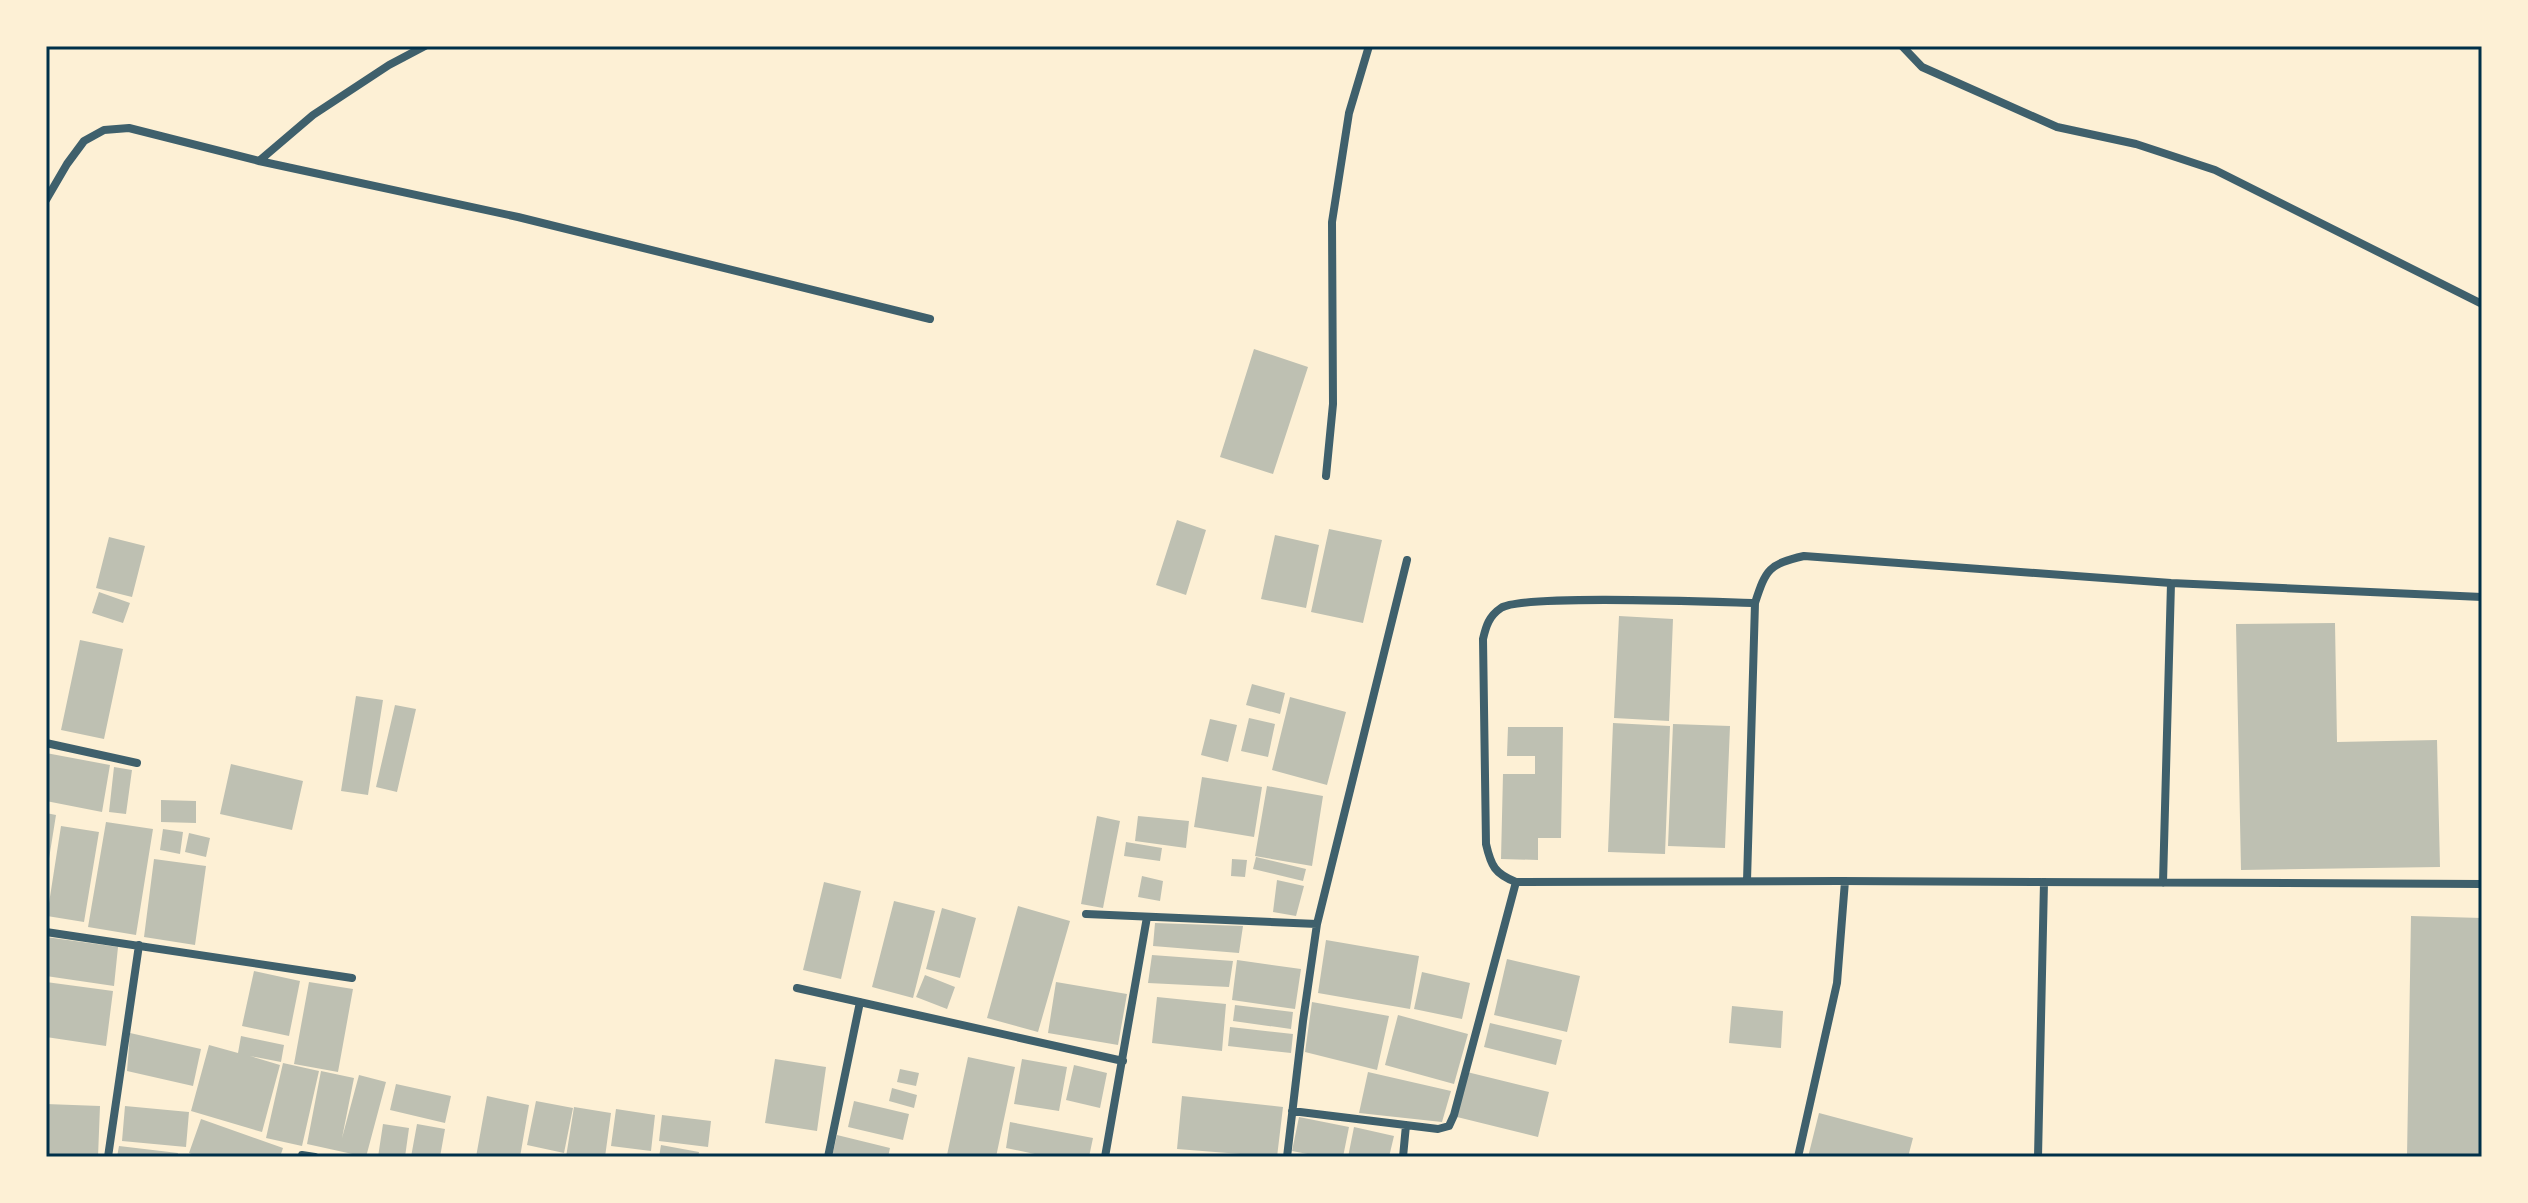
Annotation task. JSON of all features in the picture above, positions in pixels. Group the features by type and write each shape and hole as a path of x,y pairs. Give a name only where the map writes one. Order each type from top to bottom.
{"street":[{"path":"259,161 313,115 389,65 425,46"},
{"path":"1326,476 1333,404 1332,222 1349,113 1369,46"},
{"path":"1902,46 1922,67 2057,127 2136,144 2215,170 2482,304"},
{"path":"46,200 84,141 104,130 129,128 259,161 518,217 930,319"},
{"path":"1747,881 1755,603 1765,573 1780,562 1804,556 2171,583 2482,597"},
{"path":"1287,1157 1317,924 1407,560"},
{"path":"2163,883 2171,583"},
{"path":"1755,603 1545,601 1503,606 1487,621 1483,639 1486,844 1490,862 1502,876 1516,882 2482,884"},
{"path":"46,743 137,763"},
{"path":"1798,1157 1837,983 1845,881"},
{"path":"1292,1111 1438,1129 1449,1126 1516,882"},
{"path":"2038,1157 2044,882"},
{"path":"1086,914 1317,924"},
{"path":"1105,1157 1147,917"},
{"path":"46,932 352,978"},
{"path":"108,1157 139,945"},
{"path":"797,988 1123,1061"},
{"path":"828,1157 860,1002"},
{"path":"1403,1157 1406,1125"},
{"path":"302,1155 315,1157"}],"building":[{"path":"1254,349 1308,367 1273,474 1220,457"},
{"path":"1177,520 1206,530 1186,595 1156,585"},
{"path":"1329,529 1382,540 1363,623 1311,612"},
{"path":"1275,535 1319,545 1306,608 1261,599"},
{"path":"109,537 145,546 132,597 96,588"},
{"path":"99,592 130,603 123,623 92,613"},
{"path":"1619,616 1673,619 1669,721 1614,718"},
{"path":"2335,623 2337,742 2437,740 2440,867 2241,870 2236,624"},
{"path":"80,640 123,649 104,739 61,730"},
{"path":"1252,684 1285,693 1280,714 1246,705"},
{"path":"356,696 383,700 368,795 341,791"},
{"path":"1290,697 1346,712 1327,785 1272,770"},
{"path":"395,705 416,709 397,792 376,787"},
{"path":"1249,718 1275,724 1268,757 1241,751"},
{"path":"1210,719 1237,725 1228,762 1201,755"},
{"path":"1613,723 1670,726 1665,854 1608,852"},
{"path":"1673,724 1730,726 1725,848 1668,846"},
{"path":"1508,727 1563,727 1561,838 1538,838 1538,860 1501,859 1503,774 1535,774 1535,756 1507,756"},
{"path":"46,753 110,765 102,812 46,801"},
{"path":"231,764 303,781 292,830 220,814"},
{"path":"114,767 132,770 126,814 109,812"},
{"path":"1202,777 1262,787 1254,837 1194,827"},
{"path":"1267,786 1323,796 1312,866 1255,856"},
{"path":"161,800 196,801 196,823 161,822"},
{"path":"46,813 56,815 48,865 46,865"},
{"path":"1097,816 1120,821 1103,908 1081,904"},
{"path":"1138,816 1189,821 1186,848 1135,841"},
{"path":"106,822 153,829 136,935 88,927"},
{"path":"61,826 99,832 84,922 47,916"},
{"path":"163,829 183,832 180,854 160,850"},
{"path":"189,833 210,838 206,857 185,852"},
{"path":"1126,842 1162,848 1160,861 1124,856"},
{"path":"1256,857 1306,869 1303,881 1253,869"},
{"path":"154,859 206,866 195,945 144,937"},
{"path":"1232,859 1247,860 1245,877 1231,876"},
{"path":"1142,876 1163,881 1160,901 1138,897"},
{"path":"1277,880 1304,886 1296,916 1273,912"},
{"path":"824,882 861,891 841,979 803,970"},
{"path":"894,901 935,911 913,998 872,987"},
{"path":"1018,906 1070,921 1038,1032 987,1018"},
{"path":"942,908 976,918 960,978 926,969"},
{"path":"2411,916 2482,918 2481,1157 2407,1157"},
{"path":"1155,923 1243,926 1239,953 1153,946"},
{"path":"46,937 118,947 114,986 46,976"},
{"path":"1326,940 1419,956 1410,1009 1318,993"},
{"path":"1152,955 1233,961 1229,987 1148,983"},
{"path":"1507,959 1580,976 1567,1032 1494,1015"},
{"path":"1237,960 1301,969 1295,1009 1232,1000"},
{"path":"254,971 300,981 289,1036 242,1026"},
{"path":"1422,972 1470,983 1462,1019 1414,1009"},
{"path":"925,975 955,987 947,1009 916,997"},
{"path":"46,982 113,991 106,1046 46,1037"},
{"path":"309,982 353,989 338,1072 294,1064"},
{"path":"1056,982 1127,994 1118,1045 1048,1033"},
{"path":"1157,997 1226,1004 1222,1051 1152,1043"},
{"path":"1312,1002 1389,1016 1377,1070 1305,1052"},
{"path":"1235,1005 1293,1012 1291,1029 1233,1021"},
{"path":"1732,1006 1783,1011 1781,1048 1729,1043"},
{"path":"1398,1015 1468,1034 1454,1084 1385,1065"},
{"path":"1490,1023 1562,1040 1556,1065 1484,1047"},
{"path":"1230,1027 1293,1034 1291,1053 1228,1046"},
{"path":"130,1033 201,1049 193,1086 127,1071"},
{"path":"241,1036 284,1045 281,1062 250,1056 280,1065 262,1132 191,1111 209,1045 238,1053"},
{"path":"968,1057 1015,1067 996,1157 947,1155"},
{"path":"775,1059 826,1067 817,1131 765,1123"},
{"path":"1022,1059 1067,1067 1059,1111 1014,1104"},
{"path":"283,1063 319,1071 302,1146 266,1138"},
{"path":"1074,1065 1107,1073 1100,1108 1066,1100"},
{"path":"900,1069 919,1073 916,1086 897,1082"},
{"path":"321,1071 354,1078 342,1138 359,1075 386,1082 366,1157 307,1144"},
{"path":"1368,1072 1451,1091 1442,1122 1359,1113"},
{"path":"1467,1072 1549,1092 1538,1137 1457,1117"},
{"path":"396,1084 451,1096 445,1123 390,1110"},
{"path":"892,1088 917,1095 914,1108 889,1101"},
{"path":"487,1096 529,1105 520,1157 476,1157"},
{"path":"1182,1096 1283,1107 1277,1157 1177,1149"},
{"path":"536,1101 573,1108 564,1153 527,1145"},
{"path":"854,1101 909,1114 903,1140 848,1127"},
{"path":"46,1104 100,1106 98,1157 46,1157"},
{"path":"125,1106 189,1112 186,1147 122,1141"},
{"path":"574,1107 611,1113 605,1157 566,1157"},
{"path":"616,1109 655,1115 651,1151 611,1146"},
{"path":"1819,1113 1913,1138 1908,1157 1808,1157"},
{"path":"662,1115 711,1121 708,1147 659,1141"},
{"path":"1299,1117 1349,1127 1343,1157 1292,1151"},
{"path":"201,1119 283,1148 280,1157 199,1157 189,1153"},
{"path":"1010,1122 1093,1138 1089,1157 1049,1157 1006,1148"},
{"path":"383,1124 409,1128 405,1157 378,1157"},
{"path":"417,1124 445,1129 440,1157 411,1157"},
{"path":"1354,1127 1394,1136 1389,1157 1348,1157"},
{"path":"837,1135 890,1148 888,1157 832,1157"},
{"path":"661,1145 699,1152 698,1157 659,1157"},
{"path":"119,1146 178,1153 177,1157 117,1157"}]}
